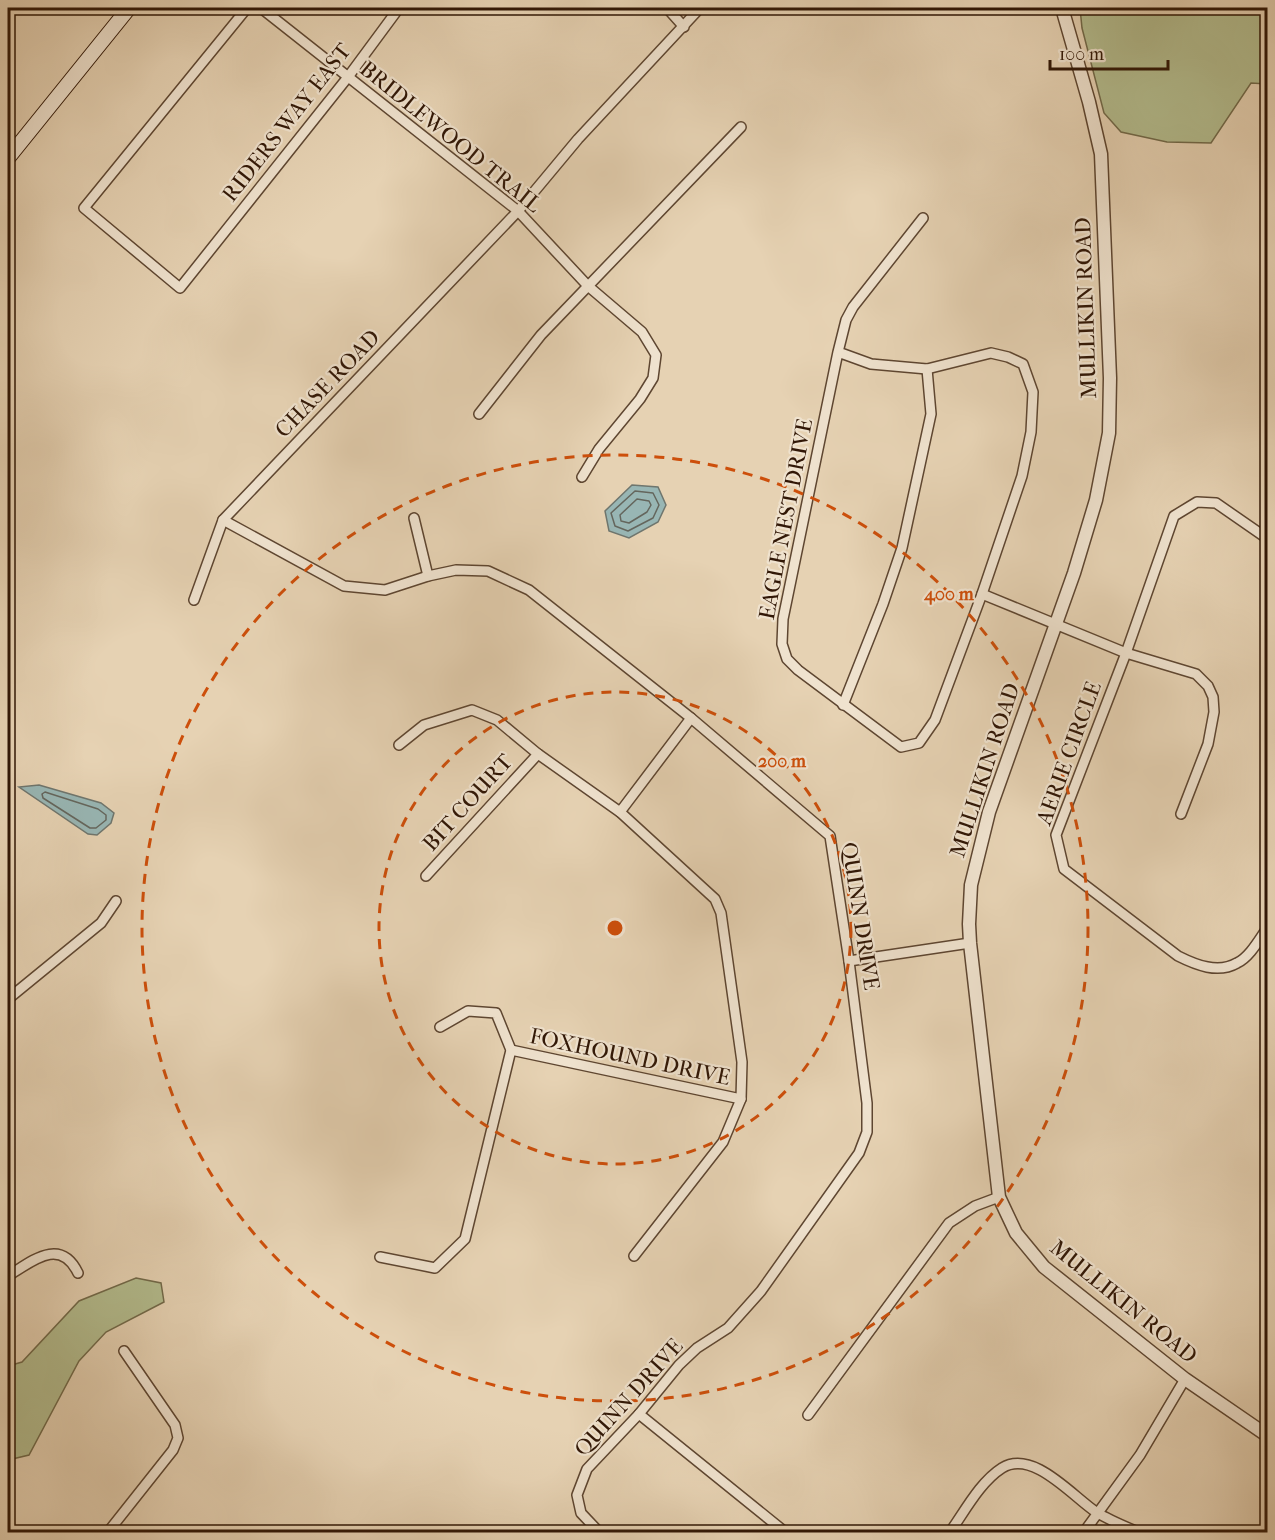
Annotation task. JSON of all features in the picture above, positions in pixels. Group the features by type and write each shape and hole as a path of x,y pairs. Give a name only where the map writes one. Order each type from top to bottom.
{"main road":[{"path":"8,158 129,8"}],"street":[{"name":"RIDERS WAY EAST","path":"247,8 84,208 180,288 348,77 399,8"},
{"name":"BRIDLEWOOD TRAIL","path":"261,8 518,211 588,286 642,332 656,355 652,378 640,399 599,449 582,477"},
{"path":"667,8 684,27"},
{"name":"CHASE ROAD","path":"194,600 223,520 518,211 578,139 700,8"},
{"name":"MULLIKIN ROAD","path":"1062,8 1089,102 1101,154 1110,378 1109,433 1096,500 1074,573 989,812 970,885 970,943 999,1197 1016,1233 1044,1267 1185,1379 1268,1436"},
{"path":"479,414 541,334 741,127"},
{"name":"EAGLE NEST DRIVE","path":"838,352 871,364 927,369 991,353 1023,364 1033,392 1031,432 1022,476 982,594 935,720 919,743 900,747 843,705 787,659 783,644 783,619 838,352 846,320 853,307 923,218"},
{"path":"843,705 884,604 902,548 931,414 927,369"},
{"name":"AERIE CIRCLE","path":"1268,539 1216,504 1197,502 1174,516 1126,653 1056,835 1064,869 1178,956 1198,966 1218,968 1238,963 1268,927"},
{"path":"414,518 428,576"},
{"name":"QUINN DRIVE","path":"223,520 344,586 385,590 428,576 456,570 489,571 529,590 691,718 830,836 867,1103 867,1132 859,1154 761,1291 728,1328 697,1348 679,1365 639,1414 587,1469 577,1495 581,1513 599,1533"},
{"path":"982,594 1126,653 1196,674 1208,686 1213,697 1214,712 1208,744 1181,814"},
{"path":"399,745 424,725 472,710 496,720 538,754 620,813 714,898 721,913 742,1062 741,1099 723,1142 634,1256"},
{"path":"620,813 691,718"},
{"name":"BIT COURT","path":"426,876 538,754"},
{"path":"8,999 101,923 117,901"},
{"path":"849,961 970,943"},
{"path":"380,1257 435,1268 465,1239 511,1050 496,1013 468,1011 440,1027"},
{"name":"FOXHOUND DRIVE","path":"511,1050 741,1099"},
{"path":"808,1415 949,1223 975,1206 999,1197"},
{"path":"8,1276 48,1254 64,1256 71,1261 78,1273"},
{"path":"108,1533 174,1450 178,1438 175,1425 124,1351"},
{"path":"1084,1533 1140,1455 1185,1379"},
{"path":"639,1414 785,1533"},
{"path":"950,1533 988,1479 1004,1467 1023,1462 1041,1469 1098,1513 1138,1533"}],"green space":[{"path":"1080,8 1267,8 1267,84 1251,83 1211,143 1167,142 1121,132 1104,113 1082,28"},
{"path":"136,1278 161,1283 164,1302 106,1332 79,1361 29,1455 8,1460 8,1366 22,1362 79,1301"}],"water":[{"path":"632,485 658,487 666,505 658,522 629,538 609,531 605,511"},
{"path":"39,785 101,803 114,813 111,823 97,835 88,834 19,787"}]}
